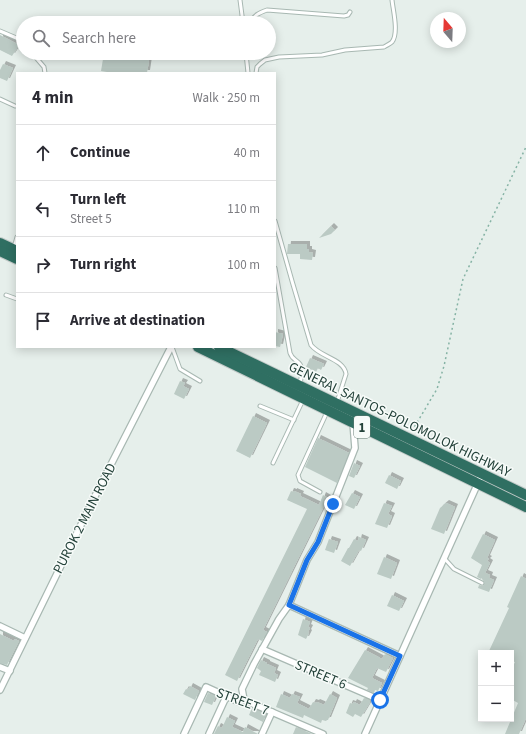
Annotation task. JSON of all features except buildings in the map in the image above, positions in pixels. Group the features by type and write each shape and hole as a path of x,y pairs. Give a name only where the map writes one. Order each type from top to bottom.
{"highway":[{"path":"0,243 16,254"},
{"path":"0,251 16,254"},
{"name":"1","path":"200,348 304,399 333,409 353,423 480,478 526,507"},
{"name":"GENERAL SANTOS-POLOMOLOK HIGHWAY","path":"221,348 300,386 333,409 408,438 480,478 526,495"}],"street":[{"name":"PUROK 2 MAIN ROAD","path":"0,690 100,486 171,348"},
{"path":"244,700 242,689 279,619 289,605 307,560 318,542 355,448 353,423"},
{"path":"365,734 480,478"},
{"path":"289,605 400,656"},
{"path":"0,626 25,638"},
{"name":"STREET 6","path":"262,649 380,700"},
{"path":"0,667 10,671"},
{"name":"STREET 7","path":"184,734 206,687 239,702 244,700 323,734"},
{"path":"209,734 226,697"},
{"path":"262,734 272,712"}],"lane":[{"path":"240,0 242,16"},
{"path":"276,58 322,55 351,49 384,47 393,40 395,34 392,0"},
{"path":"255,16 258,13 267,10 344,16 348,15 350,12"},
{"path":"0,31 16,38"},
{"path":"38,60 44,67 45,72"},
{"path":"247,60 248,72"},
{"path":"256,72 257,67 265,60"},
{"path":"0,99 15,106"},
{"path":"276,225 311,345 318,352 343,365 346,374 333,409 298,475 300,481 320,492"},
{"path":"276,274 290,353 292,358 299,363 302,369 300,386"},
{"path":"6,295 16,299"},
{"path":"172,348 180,369 200,381"},
{"path":"273,463 304,399"},
{"path":"260,406 294,420"},
{"path":"444,558 454,569 482,583"}],"path":[{"path":"408,438 437,389 444,366 463,279 526,147"}],"route":[{"path":"333,504 318,542 307,560 289,605 400,656 380,700"}]}
